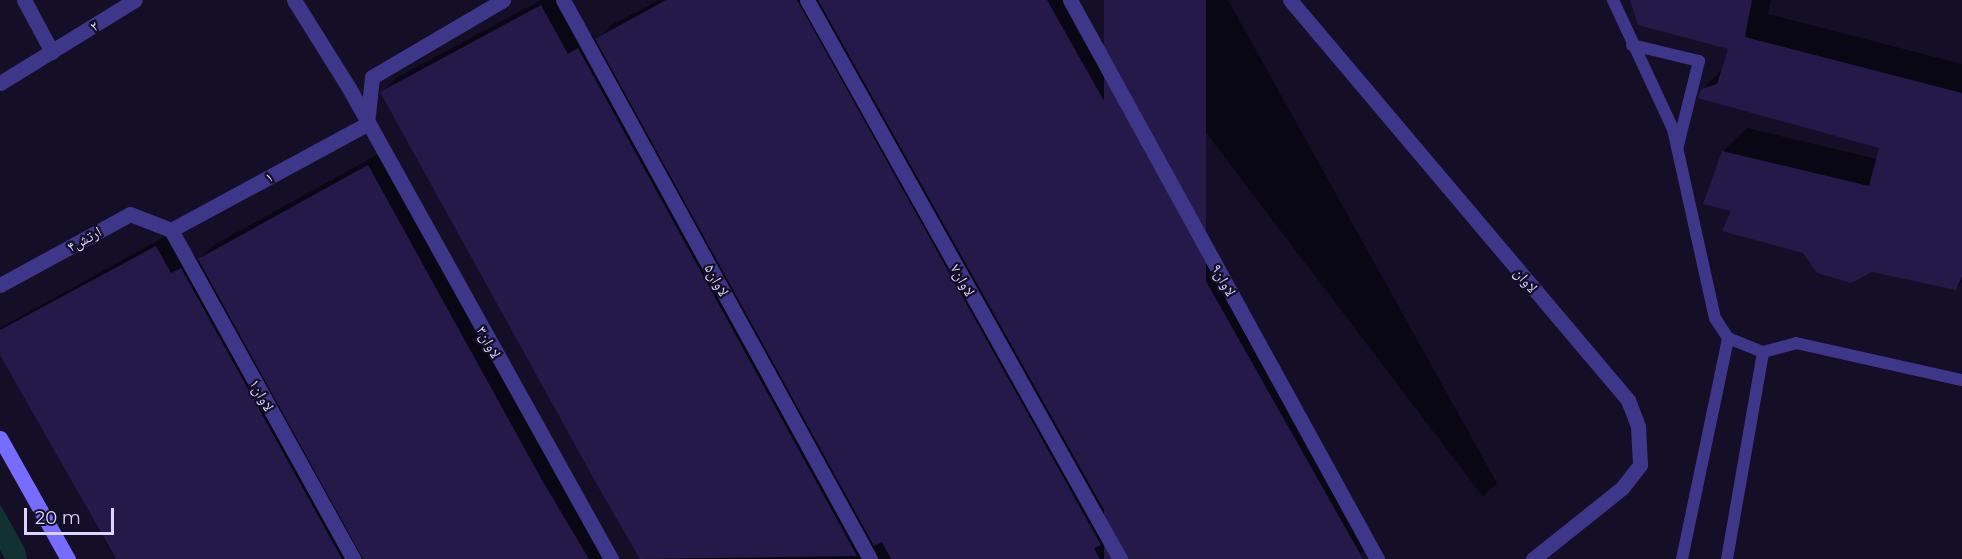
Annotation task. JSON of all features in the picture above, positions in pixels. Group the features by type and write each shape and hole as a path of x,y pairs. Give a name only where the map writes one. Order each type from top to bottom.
{"main road":[{"path":"0,438 68,559"}],"street":[{"path":"24,0 52,52"},
{"name":"۲","path":"0,83 135,0"},
{"name":"۳لاوان","path":"294,0 367,124 611,559"},
{"path":"367,124 372,78 503,0"},
{"name":"۵لاوان","path":"563,0 870,559"},
{"name":"۷لاوان","path":"807,0 1120,559"},
{"name":"۹لاوان","path":"1070,0 1377,559"},
{"name":"لاوان","path":"1290,0 1628,400 1638,426 1640,465 1622,488 1533,559"},
{"name":"۱","path":"171,230 367,124"},
{"name":"۴ارتش","path":"0,285 130,214 171,230"},
{"name":"۱لاوان","path":"171,230 352,559"}],"lane":[{"path":"1613,0 1677,148 1715,318 1728,338 1763,352 1796,343 1962,380"},
{"path":"1632,45 1699,61 1677,148"},
{"path":"1682,559 1728,338"},
{"path":"1728,559 1763,352"}],"green space":[{"path":"0,504 25,549 27,559 5,559 0,550"}],"building":[{"path":"666,0 797,0 1101,545 1094,548 1100,559 891,559 882,542 874,546 595,39"},
{"path":"818,0 1047,0 1363,559 1152,559 1134,526 1118,535"},
{"path":"1104,0 1206,0 1206,559 1104,559"},
{"path":"1630,0 1752,0 1745,37 1962,93 1962,276 1956,290 1872,272 1851,283 1817,273 1803,253 1722,231 1731,211 1703,204 1722,151 1869,186 1879,148 1698,98 1701,89 1717,84 1728,49 1638,25"},
{"path":"541,5 568,54 578,48 857,556 640,559 600,490 380,92"},
{"path":"368,165 542,480 589,559 363,559 198,259"},
{"path":"156,246 171,273 181,268 342,559 116,559 0,355 0,330"}]}
